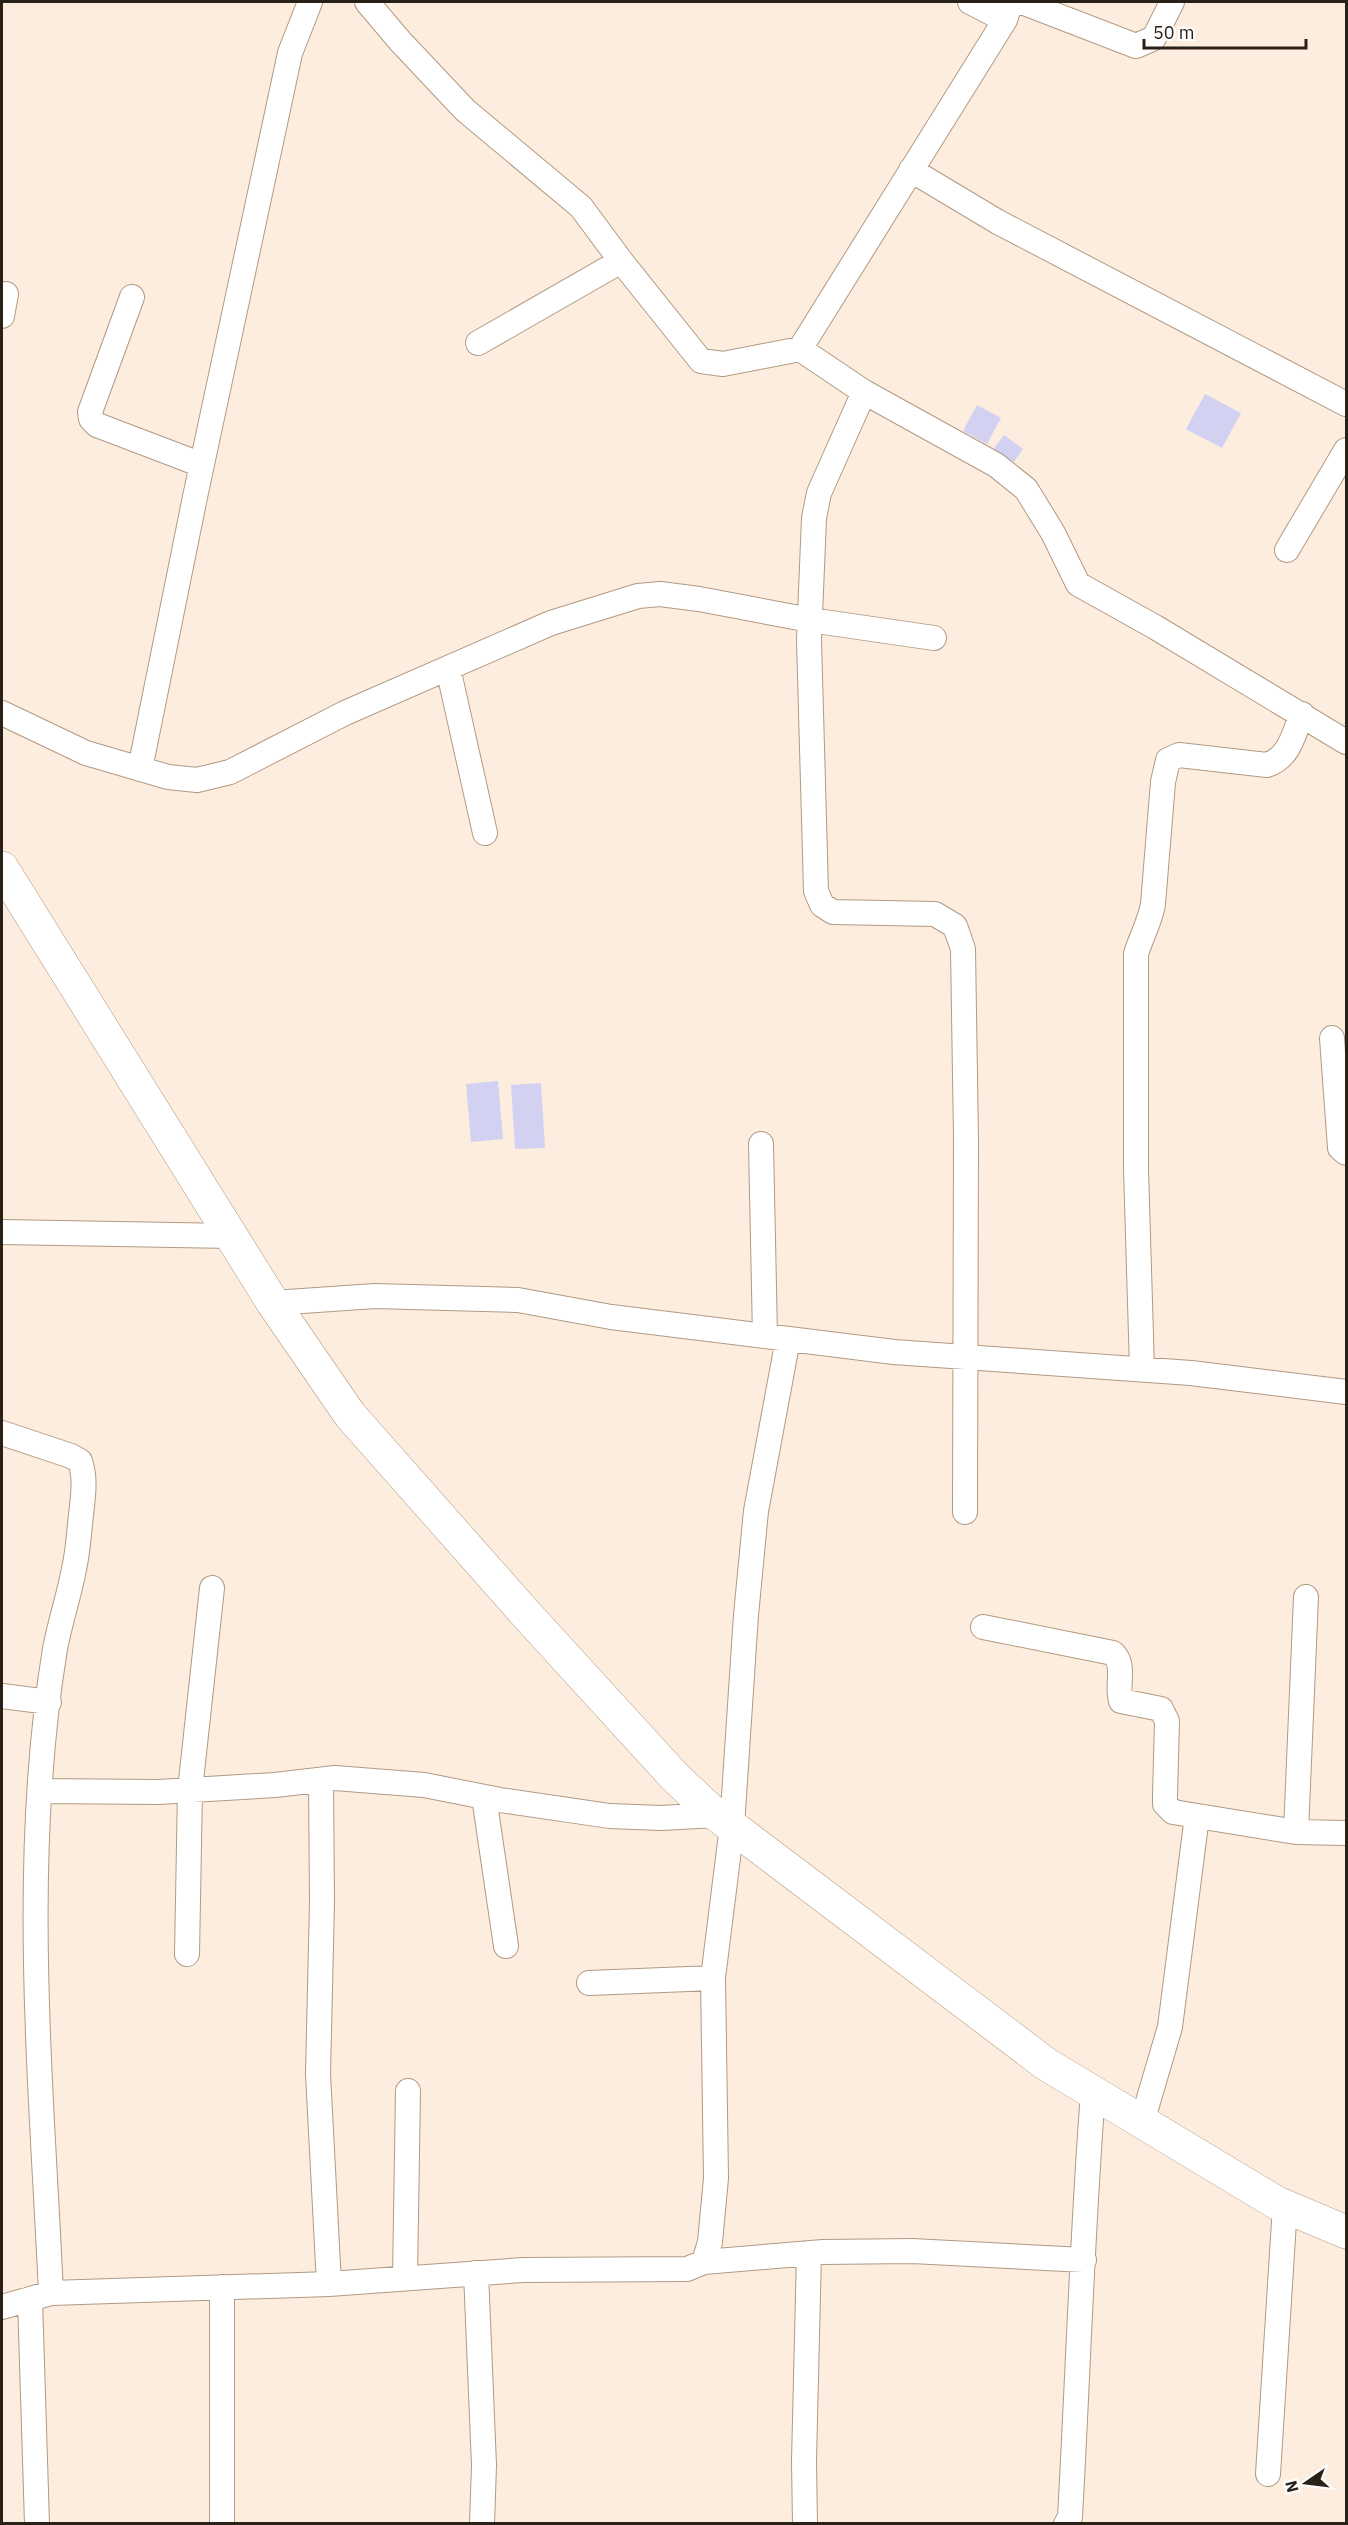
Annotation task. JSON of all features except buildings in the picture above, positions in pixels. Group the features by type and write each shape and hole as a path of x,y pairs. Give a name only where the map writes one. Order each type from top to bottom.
{"main road":[{"path":"2,868 273,1303 350,1414 534,1623 674,1776 725,1821 1046,2064 1285,2206 1347,2232"}],"street":[{"path":"140,769 290,53 310,2"},
{"path":"367,2 465,110 581,207 701,361 723,364 800,350 864,392 996,465 1026,489 1053,533 1078,584 1347,742"},
{"path":"800,350 1008,11 970,2"},
{"path":"1022,2 1136,46 1154,38 1172,2"},
{"path":"911,170 998,222 1347,404"},
{"path":"478,343 621,261"},
{"path":"132,297 90,412 91,419 96,425 202,465"},
{"path":"864,392 819,493 814,518 810,620 816,891 822,904 833,912 935,914 955,927 963,949 966,1139 965,1512"},
{"path":"1287,550 1347,450"},
{"path":"2,713 86,753 168,777 197,780 230,772 345,713 551,623 638,596 660,594 699,599 810,620 934,638"},
{"path":"448,668 484,833"},
{"path":"1142,1369 1136,1169 1136,954 1154,904 1163,782 1168,760 1179,755 1267,765 1279,761 1286,753 1302,714"},
{"path":"1332,1038 1340,1148 1347,1153"},
{"path":"704,2262 710,2242 716,2178 713,1978 725,1821 776,1337 761,1144"},
{"path":"2,1232 231,1236"},
{"path":"273,1303 375,1296 518,1300 611,1317 894,1352 1191,1373 1347,1392"},
{"path":"2,1433 71,1456 80,1461 83,1469 83,1495 75,1566 56,1647 48,1702 36,1876 40,2296 37,2523"},
{"path":"187,1954 190,1790 212,1588"},
{"path":"1296,1832 1306,1597"},
{"path":"983,1627 1113,1653 1120,1664 1121,1701 1161,1709 1165,1714 1167,1721 1165,1804 1173,1812 1296,1832 1347,1833"},
{"path":"2,1696 48,1702"},
{"path":"41,1791 190,1790 334,1778 424,1785 484,1797 610,1816 725,1821"},
{"path":"321,1780 322,1902 318,2074 329,2284"},
{"path":"484,1797 506,1946"},
{"path":"1142,2122 1170,2027 1197,1816"},
{"path":"589,1983 713,1978"},
{"path":"405,2278 408,2091"},
{"path":"1066,2523 1070,2517 1086,2186 1093,2093"},
{"path":"1268,2474 1280,2253 1285,2206"},
{"path":"2,2307 40,2296 329,2284 523,2270 687,2269 704,2262 809,2253 912,2251 1084,2260"},
{"path":"806,2523 804,2461 809,2253"},
{"path":"476,2273 484,2465 482,2523"},
{"path":"222,2287 222,2523"}]}
